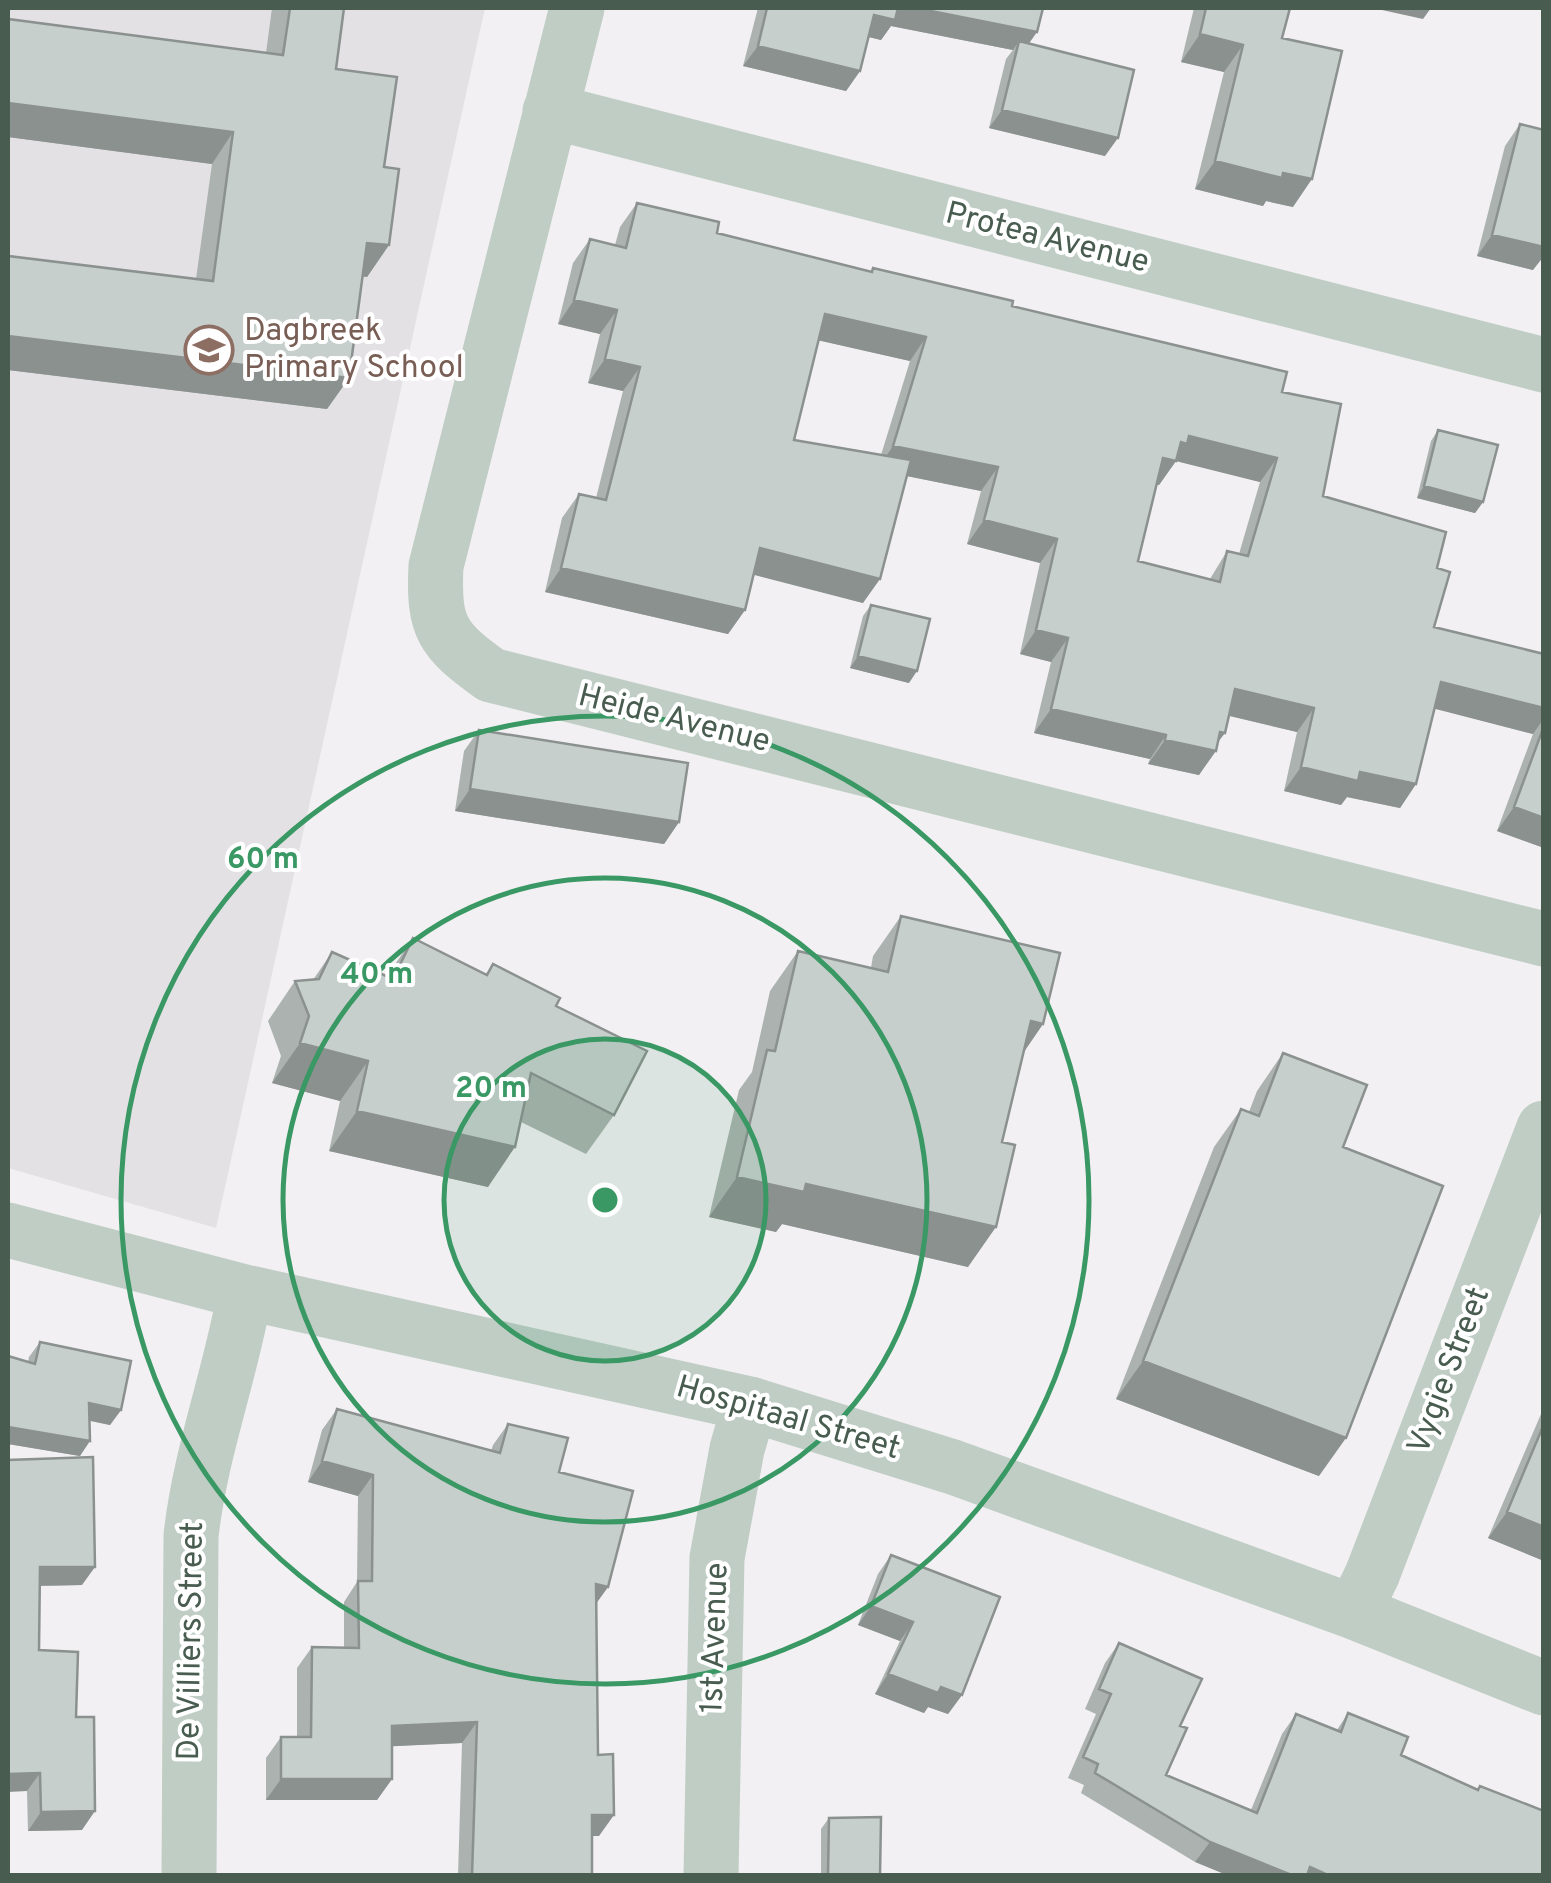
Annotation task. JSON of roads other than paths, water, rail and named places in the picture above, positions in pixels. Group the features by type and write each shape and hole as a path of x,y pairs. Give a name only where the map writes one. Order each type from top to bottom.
{"street":[{"name":"Heide Avenue","path":"577,8 436,566 434,601 443,630 462,654 491,674 1544,939"},
{"name":"Protea Avenue","path":"550,112 1544,366"},
{"name":"Vygie Street","path":"1354,1612 1372,1575 1544,1128"},
{"name":"Hospitaal Street","path":"8,1230 245,1292 750,1404 953,1467 1354,1612 1544,1688"},
{"name":"De Villiers Street","path":"189,1876 191,1536 195,1498 237,1340 245,1292"},
{"name":"1st Avenue","path":"712,1876 717,1558 737,1449 750,1404"}],"place":[{"name":"Dagbreek Primary School","path":"209,350"}]}
